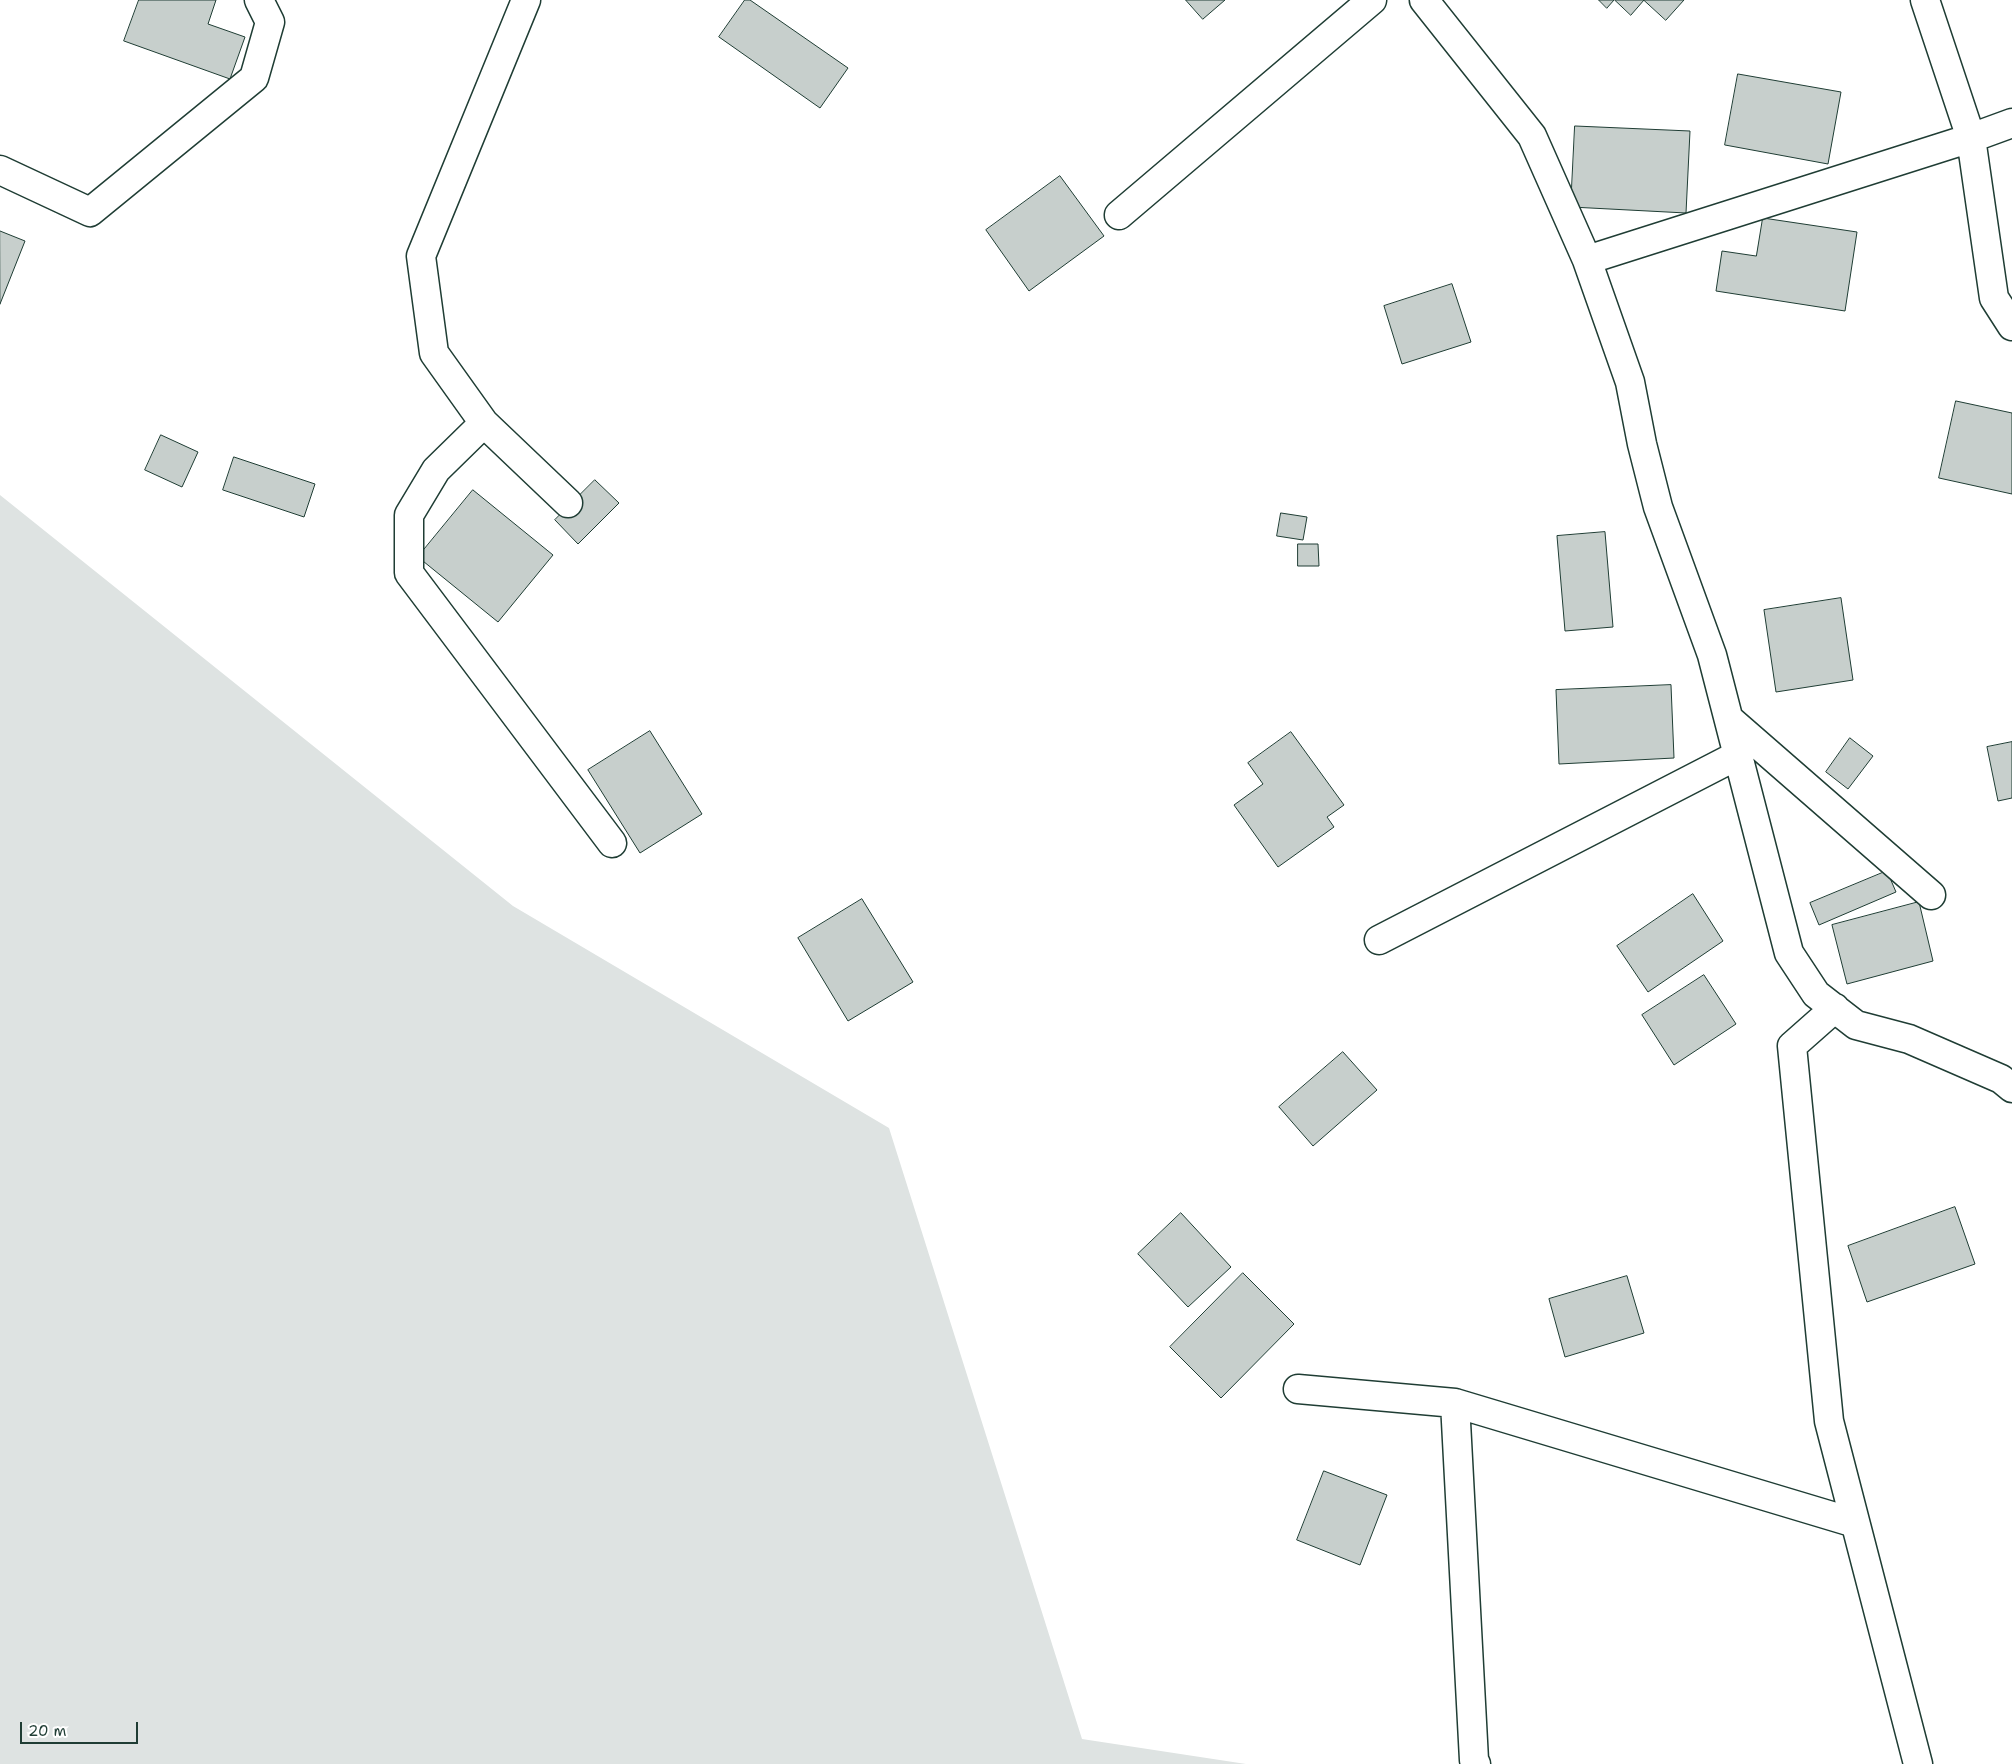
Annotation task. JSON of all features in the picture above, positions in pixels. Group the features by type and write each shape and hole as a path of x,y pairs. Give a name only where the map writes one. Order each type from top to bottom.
{"street":[{"path":"0,170 90,212 254,78 270,22 259,0"},
{"path":"526,0 421,256 434,353 484,423 568,503"},
{"path":"1119,215 1372,0"},
{"path":"1424,0 1532,136 1587,260 1630,382 1642,444 1658,507 1712,655 1789,953 1816,994 1856,1025 1909,1039 2001,1079 2012,1088"},
{"path":"1924,0 1971,138 1994,298 2012,326"},
{"path":"1587,260 1971,138 2012,123"},
{"path":"484,423 436,470 409,515 409,573 612,843"},
{"path":"1729,719 1931,895"},
{"path":"1379,940 1738,755"},
{"path":"1835,1008 1792,1046 1829,1421 1918,1764"},
{"path":"1298,1389 1455,1402 1855,1523"},
{"path":"1455,1402 1474,1760 1476,1764"}],"shaded area":[{"path":"0,495 513,906 889,1128 1082,1739 1246,1764 0,1764"}],"building":[{"path":"139,0 216,0 208,24 245,37 230,79 124,41"},
{"path":"745,0 750,0 848,68 820,108 719,37"},
{"path":"1186,0 1225,0 1203,19"},
{"path":"1599,0 1614,0 1607,8"},
{"path":"1615,0 1644,0 1631,15"},
{"path":"1644,0 1684,0 1666,20"},
{"path":"1738,74 1841,92 1828,164 1725,145"},
{"path":"1575,126 1690,131 1686,213 1571,207"},
{"path":"1060,176 1104,236 1029,291 986,230"},
{"path":"1763,218 1857,232 1845,311 1716,291 1722,251 1756,256"},
{"path":"0,231 25,241 0,304"},
{"path":"1452,284 1471,342 1402,364 1384,306"},
{"path":"1956,401 2012,413 2012,494 1939,478"},
{"path":"161,435 198,452 182,487 145,470"},
{"path":"234,457 315,484 304,517 223,490"},
{"path":"595,480 619,503 578,544 555,520"},
{"path":"473,490 553,555 498,622 418,557"},
{"path":"1281,513 1307,517 1303,540 1277,536"},
{"path":"1605,532 1613,627 1565,631 1557,536"},
{"path":"1298,544 1318,544 1319,566 1298,566"},
{"path":"1841,598 1853,680 1776,692 1764,610"},
{"path":"1671,685 1674,758 1559,764 1556,690"},
{"path":"650,731 702,814 640,853 588,770"},
{"path":"1291,732 1344,805 1327,817 1334,827 1278,867 1234,805 1263,784 1248,763"},
{"path":"1850,738 1873,756 1848,789 1826,772"},
{"path":"2012,742 2012,798 1998,801 1987,747"},
{"path":"1887,871 1896,892 1819,925 1810,903"},
{"path":"1693,894 1723,941 1648,992 1617,946"},
{"path":"862,899 913,982 848,1021 798,938"},
{"path":"1919,902 1933,961 1847,984 1832,925"},
{"path":"1704,975 1736,1024 1674,1065 1642,1015"},
{"path":"1343,1052 1377,1090 1313,1146 1279,1107"},
{"path":"1955,1207 1975,1264 1867,1302 1848,1246"},
{"path":"1181,1213 1231,1267 1188,1307 1138,1254"},
{"path":"1243,1273 1294,1324 1221,1398 1170,1347"},
{"path":"1627,1276 1644,1333 1565,1357 1549,1299"},
{"path":"1324,1471 1387,1495 1360,1565 1297,1540"}]}
